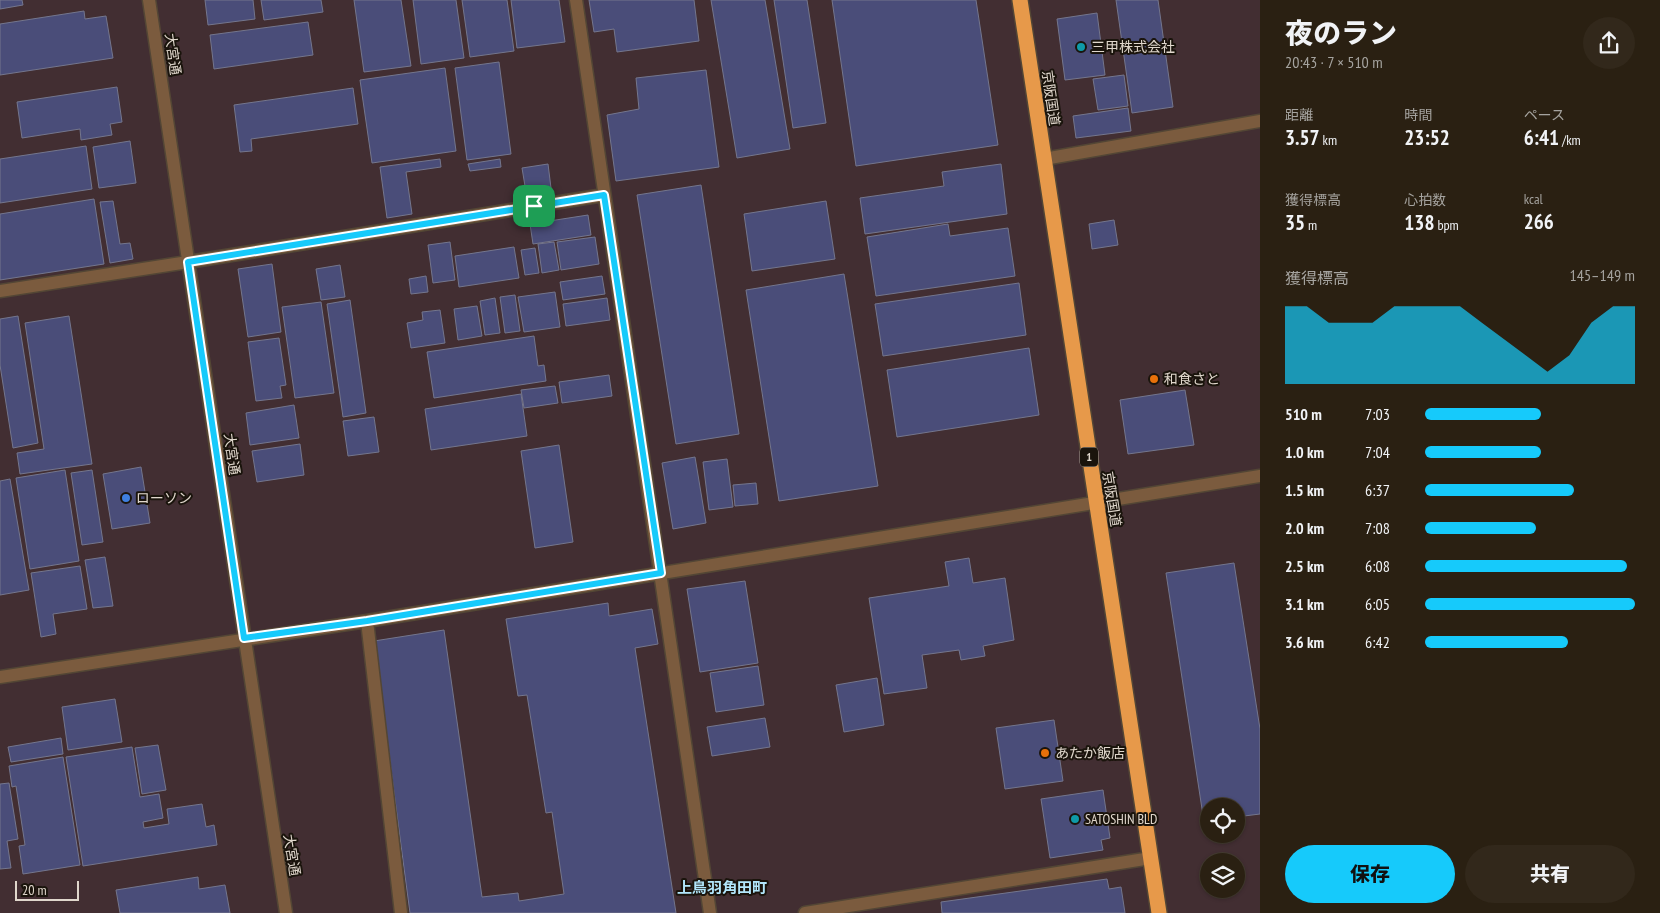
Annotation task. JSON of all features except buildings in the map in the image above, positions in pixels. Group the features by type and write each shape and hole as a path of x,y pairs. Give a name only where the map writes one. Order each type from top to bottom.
{"highway":[{"name":"京阪国道","path":"1020,0 1160,913"}],"street":[{"name":"大宮通","path":"149,0 286,913"},
{"path":"576,0 710,913"},
{"path":"1044,160 1260,121"},
{"path":"0,291 604,195"},
{"path":"0,677 244,638 367,621 1260,476"},
{"path":"367,621 401,913"},
{"path":"805,913 1151,858"}],"shaded area":[{"path":"0,0 1260,0 1260,913 0,913"}],"place":[{"name":"三甲株式会社","path":"1081,47"},
{"name":"和食さと","path":"1154,379"},
{"name":"ローソン","path":"126,498"},
{"name":"あたか飯店","path":"1045,753"},
{"name":"SATOSHIN BLD","path":"1075,819"}],"district":[{"name":"上鳥羽角田町","path":"722,888"}],"route":[{"path":"604,195 661,573 367,621 244,638 188,262 534,206 604,195"}]}
